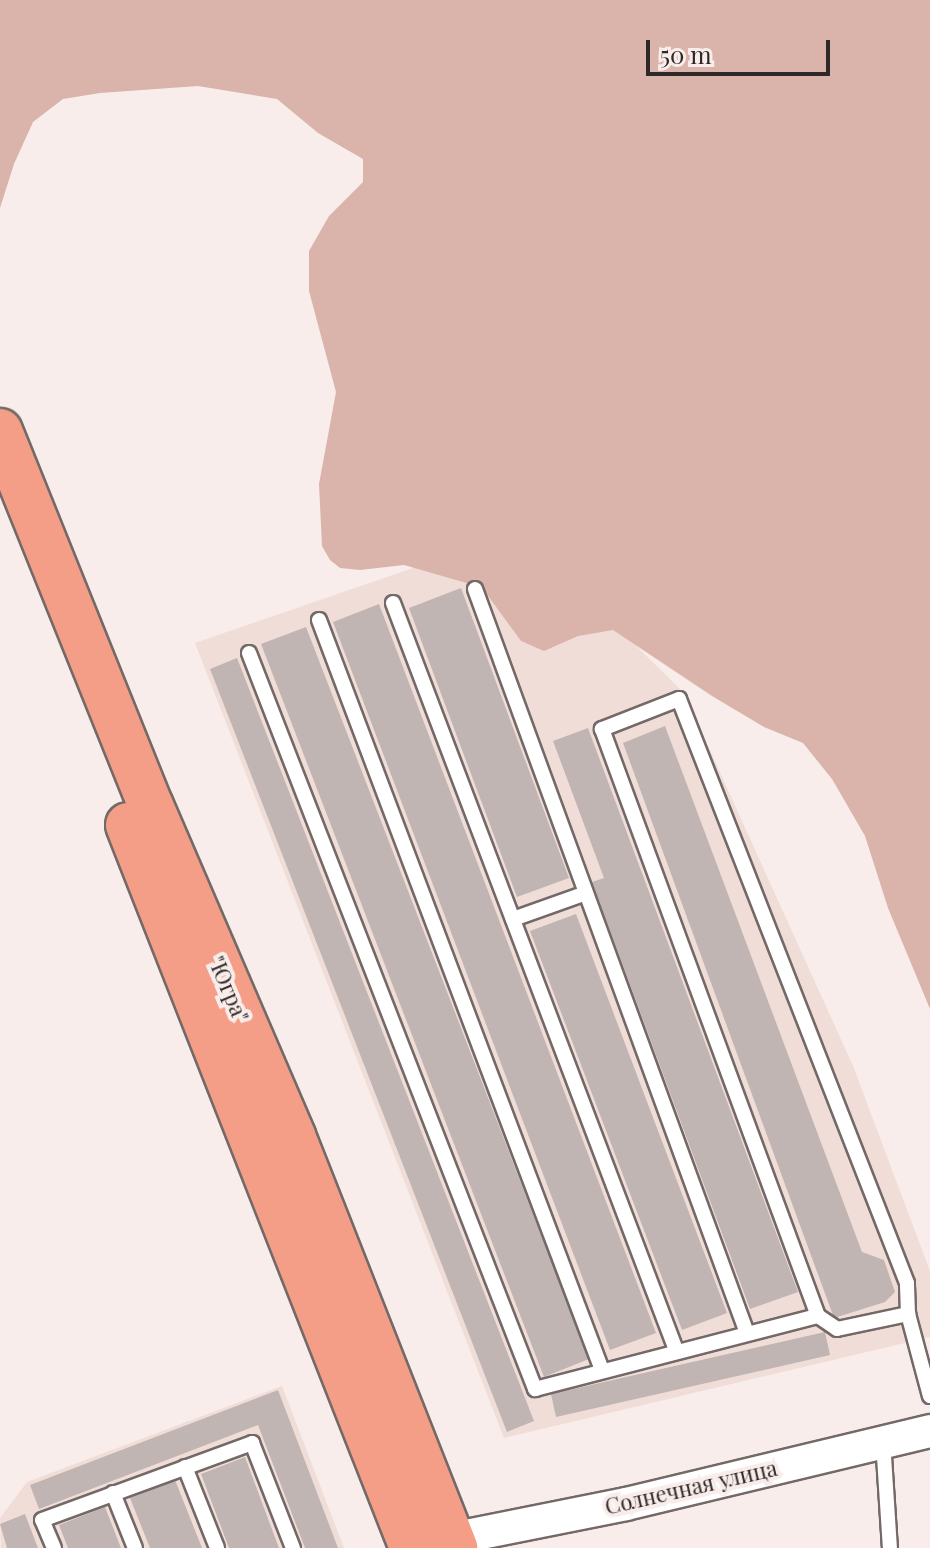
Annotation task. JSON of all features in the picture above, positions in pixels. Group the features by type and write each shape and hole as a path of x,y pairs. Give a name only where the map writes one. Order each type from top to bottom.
{"highway":[{"name":"\"Югра\"","path":"0,431 151,806 293,1136 439,1545"},
{"name":"\"Югра\"","path":"0,503 439,1545"}],"street":[{"name":"Солнечная улица","path":"439,1545 930,1431"}],"lane":[{"path":"475,589 747,1333"},
{"path":"393,603 676,1350"},
{"path":"319,620 602,1370"},
{"path":"249,653 535,1389 676,1350 818,1316"},
{"path":"908,1314 837,1329 818,1316 602,729 679,699 907,1283 908,1314 930,1396"},
{"path":"513,919 586,893"},
{"path":"883,1441 890,1548"},
{"path":"54,1548 42,1520 252,1443 293,1548"},
{"path":"185,1467 217,1548"},
{"path":"113,1493 135,1548"}],"shaded area":[{"path":"0,0 930,0 930,1009 888,908 865,836 832,779 803,743 764,727 613,630 578,636 544,651 521,641 486,593 470,584 404,565 360,570 340,568 330,560 322,546 319,484 336,392 309,291 309,251 329,216 363,182 363,159 318,133 277,99 198,86 100,93 63,99 33,122 14,164 0,208"},
{"path":"520,531 684,693 853,1066 930,1271 930,1337 504,1438 195,643"},
{"path":"282,1386 344,1548 1,1548 0,1518 27,1482"}],"building":[{"path":"461,588 569,878 517,897 409,608"},
{"path":"379,604 656,1333 610,1350 333,622"},
{"path":"306,627 589,1359 544,1377 261,644"},
{"path":"237,658 534,1421 507,1432 210,669"},
{"path":"665,726 862,1252 884,1260 895,1292 885,1302 834,1318 623,743"},
{"path":"588,728 798,1292 750,1309 592,882 604,878 553,741"},
{"path":"576,914 727,1313 682,1330 530,931"},
{"path":"825,1332 830,1355 556,1417 551,1394"},
{"path":"278,1390 338,1548 305,1548 258,1425 39,1509 30,1485"},
{"path":"245,1457 279,1548 229,1548 201,1474"},
{"path":"175,1480 202,1548 150,1548 130,1498"},
{"path":"105,1507 121,1548 68,1548 59,1525"},
{"path":"25,1514 38,1548 7,1548 0,1524"}]}
